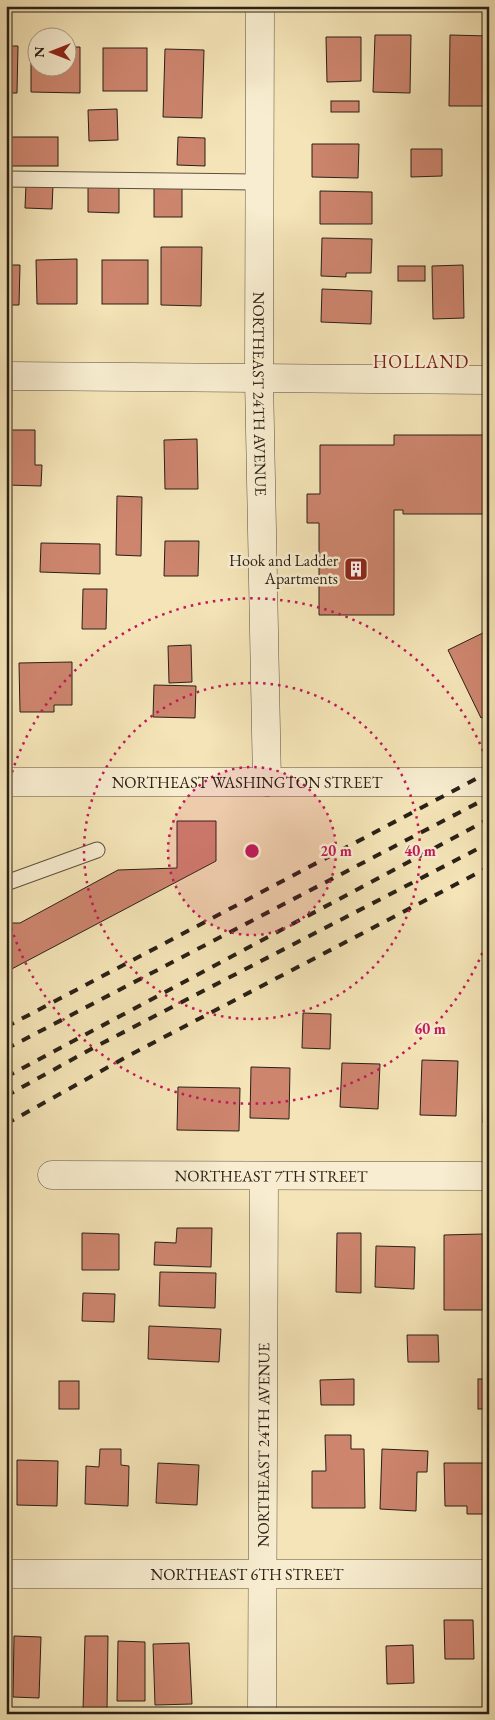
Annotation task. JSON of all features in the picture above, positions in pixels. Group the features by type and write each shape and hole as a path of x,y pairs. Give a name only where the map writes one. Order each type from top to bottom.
{"street":[{"name":"NORTHEAST 24TH AVENUE","path":"260,6 259,379 267,782"},
{"path":"6,376 489,380"},
{"name":"NORTHEAST WASHINGTON STREET","path":"6,782 489,782"},
{"name":"NORTHEAST 7TH STREET","path":"52,1175 264,1177 489,1176"},
{"name":"NORTHEAST 24TH AVENUE","path":"262,1714 264,1177"},
{"name":"NORTHEAST 6TH STREET","path":"6,1574 489,1574"}],"lane":[{"path":"6,179 260,182"},
{"path":"6,883 97,850"}],"building":[{"path":"375,35 411,35 410,93 373,92"},
{"path":"450,35 489,36 489,106 449,106"},
{"path":"326,37 361,37 361,81 327,82"},
{"path":"6,46 18,46 17,93 6,93"},
{"path":"78,47 80,47 80,93 31,92 31,78 78,78"},
{"path":"103,48 147,48 147,91 103,91"},
{"path":"165,49 204,50 202,118 163,117"},
{"path":"331,101 359,101 359,112 331,112"},
{"path":"117,109 118,140 89,141 88,110"},
{"path":"6,137 58,137 58,166 6,166"},
{"path":"178,137 205,138 205,166 177,165"},
{"path":"312,144 359,144 358,178 312,177"},
{"path":"411,149 442,149 442,176 411,177"},
{"path":"88,183 119,184 119,213 88,212"},
{"path":"26,184 53,185 52,209 25,208"},
{"path":"154,187 182,187 182,217 154,217"},
{"path":"320,191 372,192 372,224 320,224"},
{"path":"322,238 372,239 371,273 346,273 346,277 321,276"},
{"path":"161,247 202,247 201,306 161,305"},
{"path":"77,259 77,304 37,304 36,260"},
{"path":"102,260 148,260 148,304 102,304"},
{"path":"6,265 20,265 19,305 6,305"},
{"path":"463,265 464,318 433,319 432,266"},
{"path":"398,266 425,266 425,281 398,281"},
{"path":"322,289 372,291 371,324 321,322"},
{"path":"6,430 35,430 35,465 42,465 41,486 6,485"},
{"name":"Hook and Ladder Apartments","path":"394,435 489,435 489,514 403,514 403,510 394,510 394,615 319,615 319,523 307,523 307,494 320,494 320,445 394,445"},
{"path":"197,439 198,489 165,489 164,440"},
{"path":"117,496 142,497 141,556 116,555"},
{"path":"165,541 199,541 198,576 164,576"},
{"path":"41,543 100,544 100,574 40,572"},
{"path":"83,589 107,589 106,629 82,629"},
{"path":"489,630 489,714 481,718 448,650"},
{"path":"191,645 192,682 169,683 168,646"},
{"path":"72,662 72,705 54,705 54,712 20,712 19,663"},
{"path":"154,685 196,686 195,718 153,717"},
{"path":"177,821 216,821 216,861 6,972 6,923 20,923 118,870 177,868"},
{"path":"303,1013 331,1014 330,1049 302,1048"},
{"path":"422,1060 458,1061 456,1116 420,1115"},
{"path":"342,1063 380,1064 378,1109 340,1107"},
{"path":"251,1067 290,1068 289,1119 250,1118"},
{"path":"484,1071 489,1071 489,1123 483,1123"},
{"path":"178,1087 240,1088 239,1131 177,1130"},
{"path":"177,1228 212,1228 211,1267 154,1265 155,1242 176,1243"},
{"path":"82,1233 119,1234 119,1270 82,1270"},
{"path":"337,1233 361,1233 361,1293 336,1292"},
{"path":"483,1234 483,1310 444,1310 444,1235"},
{"path":"376,1246 415,1247 414,1289 375,1287"},
{"path":"160,1272 216,1273 215,1308 159,1306"},
{"path":"83,1293 115,1294 114,1322 82,1321"},
{"path":"149,1326 221,1329 219,1362 148,1359"},
{"path":"407,1335 438,1335 439,1362 408,1362"},
{"path":"354,1379 354,1405 321,1405 320,1380"},
{"path":"478,1379 489,1379 489,1409 478,1409"},
{"path":"59,1381 79,1381 79,1409 59,1409"},
{"path":"325,1435 351,1435 351,1449 364,1449 365,1508 312,1508 312,1471 326,1471"},
{"path":"100,1449 121,1449 121,1465 129,1466 128,1506 85,1504 86,1466 99,1467"},
{"path":"382,1449 428,1451 427,1472 417,1472 416,1511 380,1509"},
{"path":"17,1460 58,1461 57,1506 17,1505"},
{"path":"158,1463 199,1465 197,1505 156,1503"},
{"path":"444,1463 489,1463 489,1514 467,1514 467,1506 445,1506"},
{"path":"444,1620 473,1620 474,1659 445,1659"},
{"path":"14,1636 41,1637 39,1698 13,1697"},
{"path":"85,1636 108,1636 107,1710 83,1710"},
{"path":"118,1641 145,1642 145,1701 117,1701"},
{"path":"189,1643 192,1704 155,1705 153,1644"},
{"path":"413,1645 414,1683 387,1684 386,1646"}],"railway":[{"path":"6,1027 489,772"},
{"path":"6,1049 489,797"},
{"path":"6,1077 489,819"},
{"path":"6,1096 93,1048 489,843"},
{"path":"6,1124 128,1056 489,867"}],"place":[{"name":"Hook and Ladder Apartments","path":"356,569"}],"district":[{"name":"HOLLAND","path":"421,361"}]}
